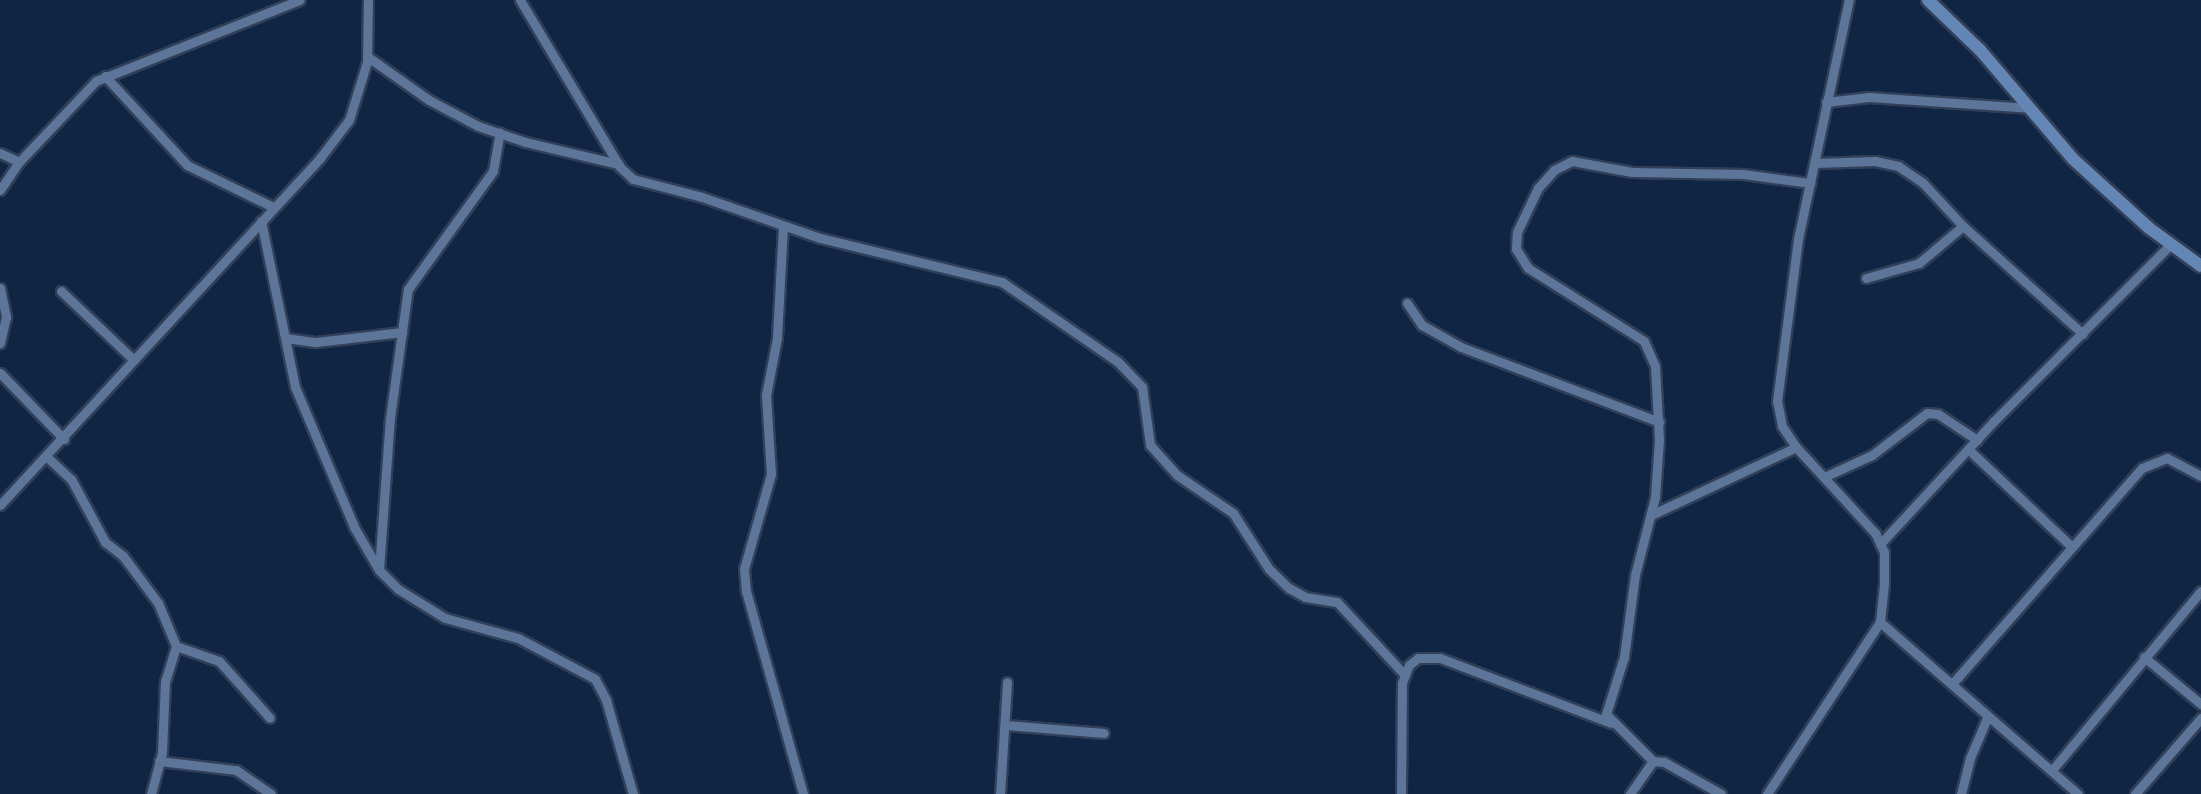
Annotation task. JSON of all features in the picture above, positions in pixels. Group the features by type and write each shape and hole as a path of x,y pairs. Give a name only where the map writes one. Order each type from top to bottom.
{"main road":[{"path":"1927,0 1980,50 2073,159 2171,244 2201,266"}],"street":[{"path":"0,190 19,162 106,76 300,0"},
{"path":"0,505 64,439 349,120 368,57 368,0"},
{"path":"520,0 618,163 633,179 651,187 702,197 783,226 1002,282 1118,362 1142,387 1150,444 1168,465 1233,513 1269,569 1289,588 1305,597 1337,603 1404,674"},
{"path":"1767,794 1880,622 1884,583 1880,544 1796,447 1783,426 1777,401 1810,183 1849,0"},
{"path":"368,57 439,106 500,133 618,163"},
{"path":"106,76 187,165 273,207"},
{"path":"1826,102 1870,97 2029,108"},
{"path":"379,570 408,289 493,171 500,133"},
{"path":"0,153 19,162"},
{"path":"1611,723 1606,711 1624,657 1635,575 1651,515 1659,422 1656,366 1644,341 1528,268 1520,258 1517,232 1532,198 1554,170 1572,161 1632,172 1742,174 1810,183"},
{"path":"1815,163 1875,161 1898,166 1938,197 1963,226 2083,334"},
{"path":"261,221 295,387 354,527 379,570 398,589 445,618 518,638 595,679 606,700 633,794"},
{"path":"783,226 777,338 766,395 771,474 744,569 746,591 803,794"},
{"path":"1866,278 1919,263 1963,226"},
{"path":"1880,544 1968,449 2171,244"},
{"path":"0,288 6,317 0,343"},
{"path":"61,291 134,360"},
{"path":"1407,303 1422,324 1461,347 1659,422"},
{"path":"286,338 316,342 402,332"},
{"path":"0,373 64,439"},
{"path":"1824,477 1872,455 1927,413 1938,414 1977,440"},
{"path":"1651,515 1796,447"},
{"path":"1968,449 2070,545"},
{"path":"47,457 71,479 105,542 123,556 158,603 177,646 165,681 159,761 151,794"},
{"path":"1952,684 2114,495 2156,460 2175,459 2201,476"},
{"path":"2053,769 2201,591"},
{"path":"1880,622 1987,718 2053,769 2078,794"},
{"path":"177,646 219,661 270,718"},
{"path":"2144,657 2201,704"},
{"path":"1401,794 1404,674 1418,659 1440,658 1611,723 1653,761 1664,762 1721,794"},
{"path":"1000,794 1007,682"},
{"path":"1961,794 1970,758 1987,718"},
{"path":"2135,794 2201,718"},
{"path":"1006,725 1104,733"},
{"path":"159,761 236,769 271,794"},
{"path":"1630,794 1653,761"}]}
